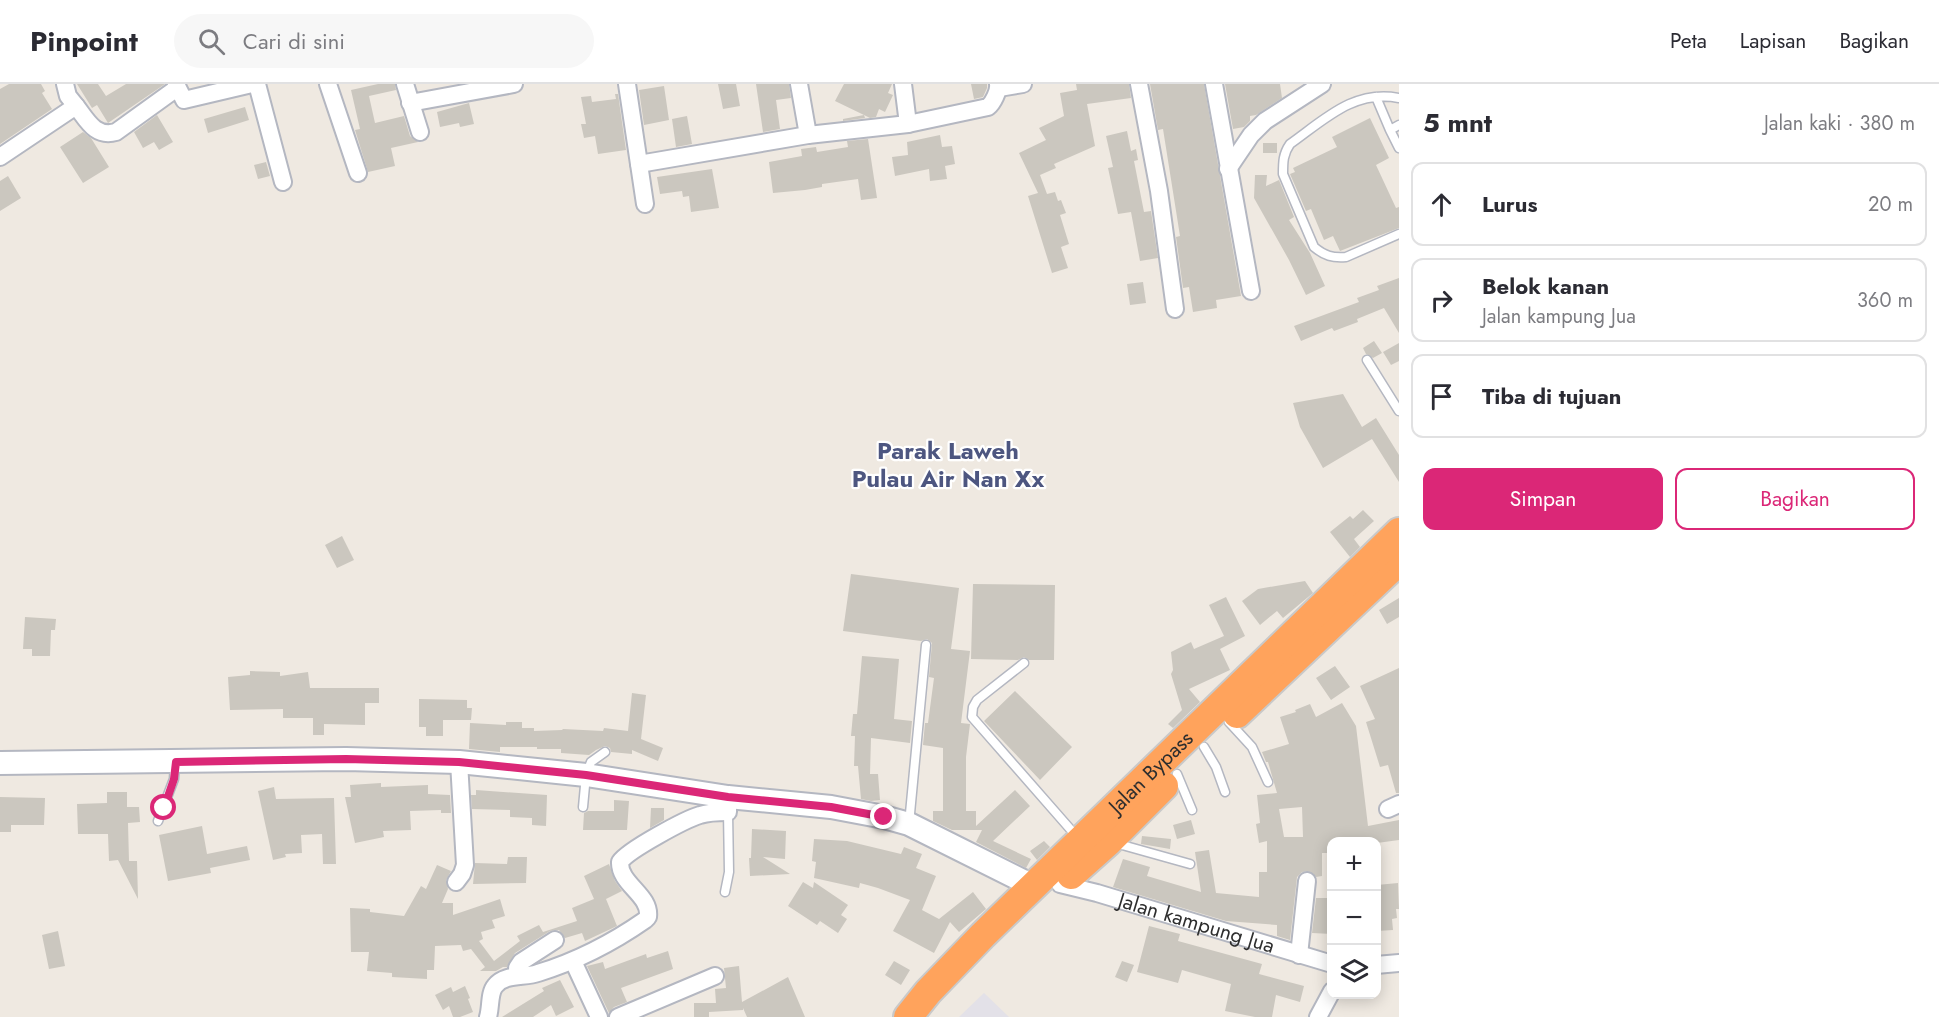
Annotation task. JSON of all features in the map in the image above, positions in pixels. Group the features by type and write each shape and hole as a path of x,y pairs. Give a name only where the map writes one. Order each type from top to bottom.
{"highway":[{"name":"Jalan Bypass","path":"908,1017 928,992 1047,885 1108,842 1177,774 1229,722 1330,612 1399,532"},
{"name":"Jalan Bypass","path":"932,1017 1047,885 1080,841 1330,612 1399,561"}],"street":[{"path":"65,84 68,96 94,129 101,134 116,132 176,86 184,100 252,84"},
{"path":"257,84 284,182"},
{"path":"328,84 358,173"},
{"path":"405,84 420,132"},
{"path":"410,103 514,84"},
{"path":"627,84 645,204"},
{"path":"799,84 808,135"},
{"path":"903,84 908,124"},
{"path":"639,164 808,135 908,124 988,107 992,104 998,86 1023,84"},
{"path":"1139,84 1159,191 1175,309"},
{"path":"1214,84 1251,291"},
{"path":"1228,169 1251,135 1264,121 1322,84"},
{"path":"0,158 76,106"},
{"name":"Jalan kampung Jua","path":"0,763 346,759 459,762 586,775 728,804 831,807 909,824 1047,885 1097,893 1327,963"},
{"path":"456,882 465,865 459,762"},
{"path":"488,1017 495,986 506,979 518,975 536,974 573,961 620,938 648,917 648,909 642,898 621,873 622,858 648,841 692,818 710,813 728,804"},
{"path":"1299,955 1307,881"},
{"path":"518,975 521,962 555,940"},
{"path":"573,961 599,1017"},
{"path":"1381,965 1399,963"},
{"path":"618,1017 715,976"},
{"path":"1318,1017 1328,999"}],"lane":[{"path":"1376,97 1399,148"},
{"path":"1399,98 1376,97 1345,104 1290,144 1284,152 1283,174 1314,247 1323,254 1336,258 1346,257 1399,234"},
{"path":"1390,130 1399,125"},
{"path":"1367,360 1399,411"},
{"path":"909,824 926,645"},
{"path":"1024,663 977,700 973,707 972,717 1080,841"},
{"path":"1229,722 1252,747 1268,782"},
{"path":"1204,747 1216,767 1225,792"},
{"path":"583,807 586,775 592,760 605,752"},
{"path":"159,821 174,779 176,762"},
{"path":"1177,774 1192,810"},
{"path":"725,892 729,872 728,804"},
{"path":"1108,842 1191,864"}],"shaded area":[{"path":"984,993 1009,1017 959,1017"}],"building":[{"path":"9,84 41,84 45,91 42,93 52,109 0,144 0,89"},
{"path":"77,84 98,84 106,96 126,84 165,84 108,123 97,105 92,108"},
{"path":"378,84 395,84 396,90 369,96 375,123 404,116 410,136 418,142 391,148 395,166 368,172 355,130 360,129 351,90"},
{"path":"718,84 736,84 740,106 723,109"},
{"path":"756,84 789,84 791,98 776,100 780,129 763,132"},
{"path":"844,84 892,84 888,93 893,95 885,112 879,109 876,117 870,118 835,101"},
{"path":"971,84 987,84 983,97 974,99"},
{"path":"1076,84 1129,84 1131,98 1087,104 1095,146 1054,164 1056,168 1040,175 1047,194 1055,192 1066,213 1060,215 1069,244 1061,247 1068,268 1052,273 1028,196 1038,193 1019,153 1046,140 1039,128 1064,116 1060,93 1077,90"},
{"path":"1150,84 1204,84 1241,296 1216,300 1217,308 1193,312 1189,287 1183,288 1176,237 1180,236 1163,129 1158,130"},
{"path":"1225,84 1280,84 1282,98 1256,115 1250,116 1250,121 1244,127 1233,129"},
{"path":"664,86 669,120 644,125 639,90"},
{"path":"615,94 618,94 626,150 598,154 595,136 584,138 581,124 586,124 581,97 591,96 592,102 616,99"},
{"path":"469,103 474,124 460,127 459,123 440,127 437,112"},
{"path":"245,107 249,120 208,133 204,119"},
{"path":"157,115 173,142 159,150 154,142 143,148 134,132"},
{"path":"864,115 865,118 843,121 843,119"},
{"path":"687,116 692,144 676,147 672,119"},
{"path":"1370,118 1389,158 1376,165 1396,208 1399,207 1399,228 1340,251 1333,236 1324,240 1311,209 1306,211 1290,174 1295,172 1293,168 1337,147 1332,137"},
{"path":"1127,131 1131,151 1136,149 1138,160 1134,161 1144,212 1151,211 1158,258 1140,261 1131,212 1118,214 1108,168 1113,167 1106,136"},
{"path":"83,132 91,138 109,167 83,183 60,147"},
{"path":"940,135 942,147 952,146 955,164 945,166 947,179 930,181 929,169 895,176 892,157 908,155 907,142"},
{"path":"868,139 877,198 861,200 858,179 822,184 822,187 805,190 773,193 769,162 802,156 801,149 816,147 817,152 848,147 847,141"},
{"path":"1263,143 1277,143 1277,153 1263,153"},
{"path":"266,162 270,176 258,179 254,165"},
{"path":"712,169 719,208 691,212 689,196 683,197 682,191 660,194 657,177"},
{"path":"1255,175 1267,175 1266,186 1279,180 1294,217 1289,220 1310,253 1325,286 1306,295 1254,198"},
{"path":"8,176 21,198 0,211 0,181"},
{"path":"1399,278 1399,333 1384,308 1357,319 1358,322 1334,331 1332,328 1301,341 1294,326 1359,302 1357,298 1379,290 1377,286"},
{"path":"1143,282 1146,303 1130,305 1127,284"},
{"path":"1374,341 1382,353 1373,358 1366,354 1363,348"},
{"path":"1399,343 1399,361 1391,365 1383,352"},
{"path":"1343,394 1362,427 1376,418 1399,455 1399,482 1372,439 1323,468 1300,427 1293,403"},
{"path":"1363,510 1374,521 1354,539 1360,547 1350,557 1330,532 1350,516 1353,519"},
{"path":"342,536 354,560 337,568 325,545"},
{"path":"851,574 959,588 951,649 970,651 961,723 970,724 966,757 966,811 976,811 976,826 1015,790 1030,806 993,841 1031,859 1026,868 976,842 982,830 952,830 933,821 933,811 943,811 943,748 923,745 934,678 929,677 932,643 927,639 921,641 843,631"},
{"path":"1305,581 1313,593 1283,618 1277,611 1260,625 1242,601 1258,589"},
{"path":"973,584 1055,585 1054,660 1029,660 1024,657 1018,660 971,659"},
{"path":"1226,597 1245,636 1220,649 1230,670 1189,689 1200,702 1173,728 1168,724 1182,710 1171,674 1173,670 1171,652 1191,642 1194,649 1224,636 1209,605"},
{"path":"1399,598 1399,617 1387,624 1379,610"},
{"path":"25,617 56,619 55,630 51,630 50,656 32,656 32,649 23,649"},
{"path":"862,656 899,659 894,719 912,721 910,743 871,738 870,774 878,774 880,800 871,801 861,799 858,766 854,766 855,736 851,736 853,714 857,714"},
{"path":"1335,666 1350,687 1331,700 1316,678"},
{"path":"1399,668 1399,793 1396,793 1388,765 1380,767 1366,722 1375,719 1360,686"},
{"path":"250,671 280,672 280,676 308,672 310,688 379,688 379,703 365,703 365,725 324,724 324,735 313,735 313,718 283,718 283,709 230,710 228,677 250,675"},
{"path":"1015,691 1072,747 1040,780 984,721"},
{"path":"632,693 646,695 641,739 663,748 658,761 632,750 632,754 611,752 610,748 605,746 589,755 561,753 561,749 537,749 537,747 500,747 500,752 469,749 470,723 506,725 506,722 522,722 522,728 534,728 534,731 563,729 603,731 604,728 628,731"},
{"path":"419,699 467,700 467,708 472,708 471,720 443,720 443,736 426,736 426,727 419,727"},
{"path":"1342,703 1356,726 1368,826 1399,820 1399,840 1381,842 1381,837 1327,837 1327,853 1322,853 1322,876 1316,877 1308,871 1302,872 1297,877 1290,940 1277,936 1277,925 1226,921 1113,887 1123,859 1150,867 1147,876 1201,892 1195,852 1209,850 1216,893 1259,897 1259,872 1267,872 1267,841 1259,843 1256,824 1260,823 1257,795 1277,793 1268,762 1262,752 1289,744 1280,717 1310,704 1316,717","holes":["1302,807 1303,837 1284,837 1279,809"]},
{"path":"381,783 381,787 428,785 428,794 450,795 451,813 441,813 441,810 410,811 411,830 383,831 384,837 355,843 345,797 351,797 350,785"},
{"path":"274,787 276,799 334,798 336,864 323,864 322,834 301,835 302,853 285,854 286,857 273,860 258,791"},
{"path":"476,790 547,795 546,826 532,825 532,818 510,817 510,810 472,809 471,795 476,795"},
{"path":"107,792 127,792 127,807 139,807 140,822 128,823 129,861 137,861 138,899 118,860 109,861 108,834 78,834 77,804 107,803"},
{"path":"0,797 45,798 44,825 11,825 11,832 0,832"},
{"path":"614,800 629,801 627,830 583,830 584,813 614,811"},
{"path":"651,808 664,808 664,820 650,828"},
{"path":"1191,820 1195,834 1177,839 1173,825"},
{"path":"202,826 207,854 247,846 250,860 210,868 211,873 168,881 159,835"},
{"path":"752,829 786,831 785,859 763,857 790,874 750,876"},
{"path":"1142,836 1171,839 1170,849 1141,844"},
{"path":"814,839 847,841 901,854 904,847 922,854 916,868 936,876 922,910 939,919 973,892 986,909 959,932 950,922 934,953 893,931 910,900 860,883 859,888 814,878 816,862 812,861"},
{"path":"1044,841 1050,847 1037,860 1030,851"},
{"path":"508,857 527,857 526,883 473,884 475,863 507,864"},
{"path":"609,864 615,881 622,891 606,899 617,926 585,941 582,933 565,938 559,930 550,931 515,953 507,967 496,971 480,971 485,967 471,949 463,951 461,945 435,946 434,970 427,970 427,979 392,977 392,973 367,971 369,952 351,952 350,908 370,909 370,912 404,916 421,886 426,889 437,865 451,871 446,880 448,889 442,903 453,903 453,915 500,899 505,916 492,920 495,928 481,932 483,939 479,941 494,961 520,941 517,936 539,925 543,932 577,921 572,908 594,899 584,876"},
{"path":"803,882 813,888 814,882 848,905 841,915 847,919 838,933 820,921 817,925 788,906"},
{"path":"1398,883 1399,909 1396,909 1397,918 1392,919 1393,930 1381,931 1381,885"},
{"path":"1316,898 1327,898 1327,934 1312,933"},
{"path":"1149,926 1180,934 1178,941 1262,964 1259,974 1304,986 1300,1002 1276,995 1272,1017 1255,1017 1225,1011 1231,984 1182,970 1178,983 1137,972"},
{"path":"58,931 65,966 49,969 42,935"},
{"path":"668,951 673,969 621,988 627,1002 614,1007 609,1013 587,966 603,962 605,969 646,954 647,958"},
{"path":"894,961 910,970 901,985 885,975"},
{"path":"1122,961 1134,965 1127,982 1115,977"},
{"path":"739,966 742,1002 788,977 805,1017 747,1017 743,1008 743,1010 709,1012 709,1017 694,1017 694,1003 716,1003 715,989 726,988 724,968"},
{"path":"560,980 574,1007 556,1016 551,1005 533,1017 502,1017 544,991 542,988"},
{"path":"465,986 473,1012 453,1017 449,1006 443,1010 435,995 451,987 453,992"}],"district":[{"name":"Parak Laweh Pulau Air Nan Xx","path":"948,465"}],"route":[{"path":"164,808 174,779 176,762 346,759 459,762 517,767 728,797 831,807 884,817"}]}
